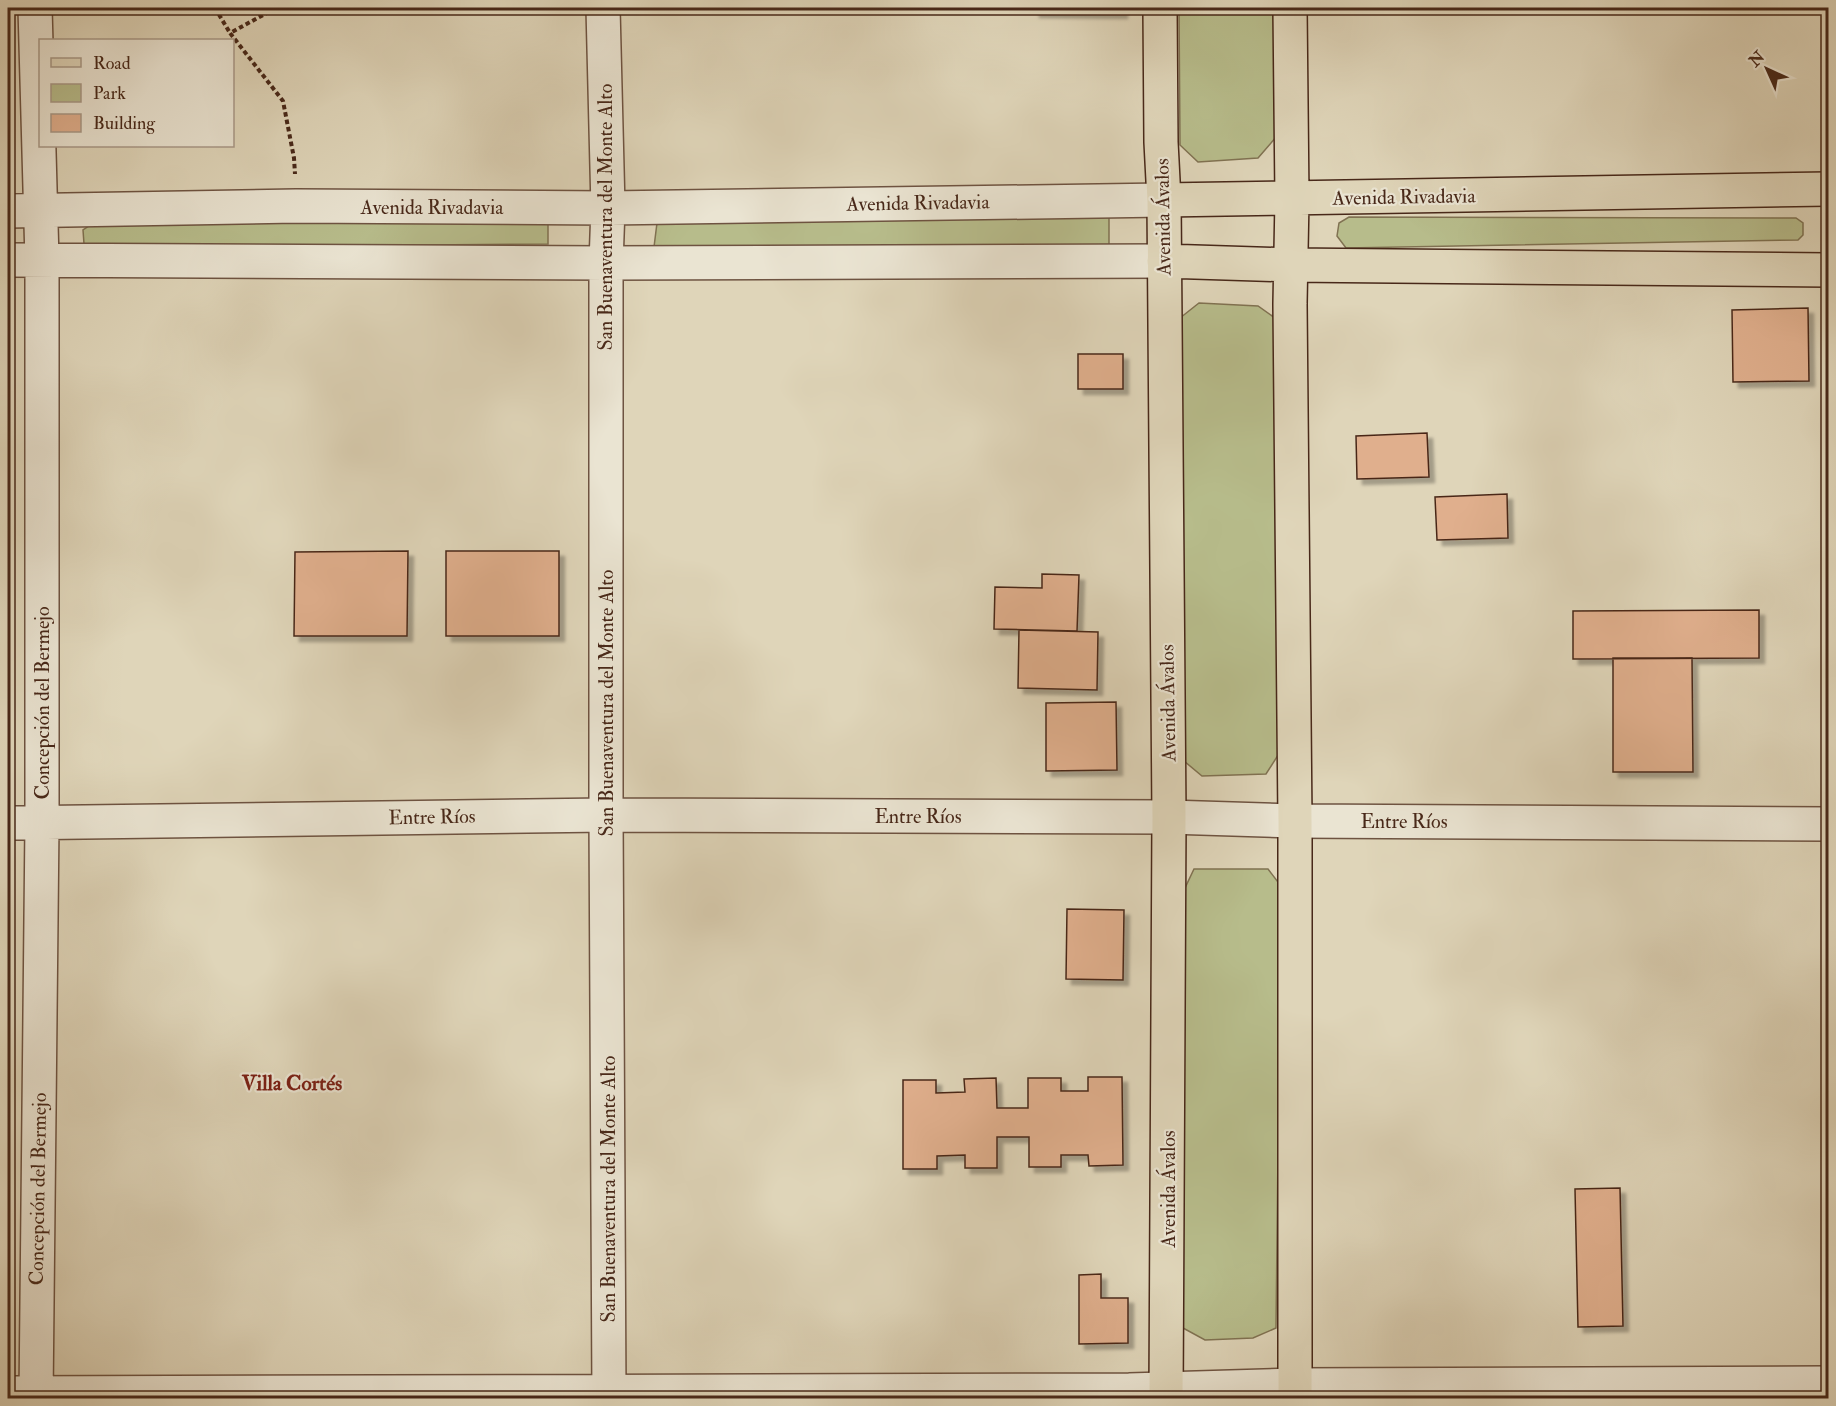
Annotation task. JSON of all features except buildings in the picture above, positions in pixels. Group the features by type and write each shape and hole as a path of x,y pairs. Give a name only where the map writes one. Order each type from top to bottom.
{"main road":[{"name":"Avenida Ávalos","path":"1160,8 1161,152 1164,200 1169,817 1166,1394"},
{"path":"1290,8 1295,821 1295,1391"},
{"name":"Avenida Rivadavia","path":"1164,200 1828,189"},
{"path":"1164,261 1290,265 1828,270"}],"street":[{"name":"Concepción del Bermejo","path":"35,8 39,143"},
{"name":"San Buenaventura del Monte Alto","path":"603,8 608,208 606,263 606,815 609,1396"},
{"name":"Concepción del Bermejo","path":"27,1395 42,822 42,260 39,147"},
{"name":"Avenida Rivadavia","path":"8,211 296,206 608,208 1164,200"},
{"path":"8,260 606,263 1164,261"},
{"name":"Entre Ríos","path":"8,823 606,815 1169,817 1295,821 1828,824"},
{"path":"27,1395 1166,1394 1828,1383"}],"path":[{"path":"215,8 230,33 282,101 294,158 296,206"},
{"path":"230,33 276,8"}],"green space":[{"path":"1179,8 1276,8 1277,136 1258,158 1198,162 1180,145"},
{"path":"1109,215 1109,249 654,247 657,223"},
{"path":"1349,217 1796,218 1803,223 1803,235 1798,240 1346,248 1337,236 1339,223"},
{"path":"548,219 548,244 92,248 84,244 83,230 92,224"},
{"path":"1199,303 1258,306 1275,318 1282,749 1266,774 1202,776 1184,761 1180,318"},
{"path":"1194,869 1268,869 1281,886 1276,1328 1253,1338 1205,1340 1183,1328 1185,888"}],"district":[{"name":"Villa Cortés","path":"292,1083"}]}
